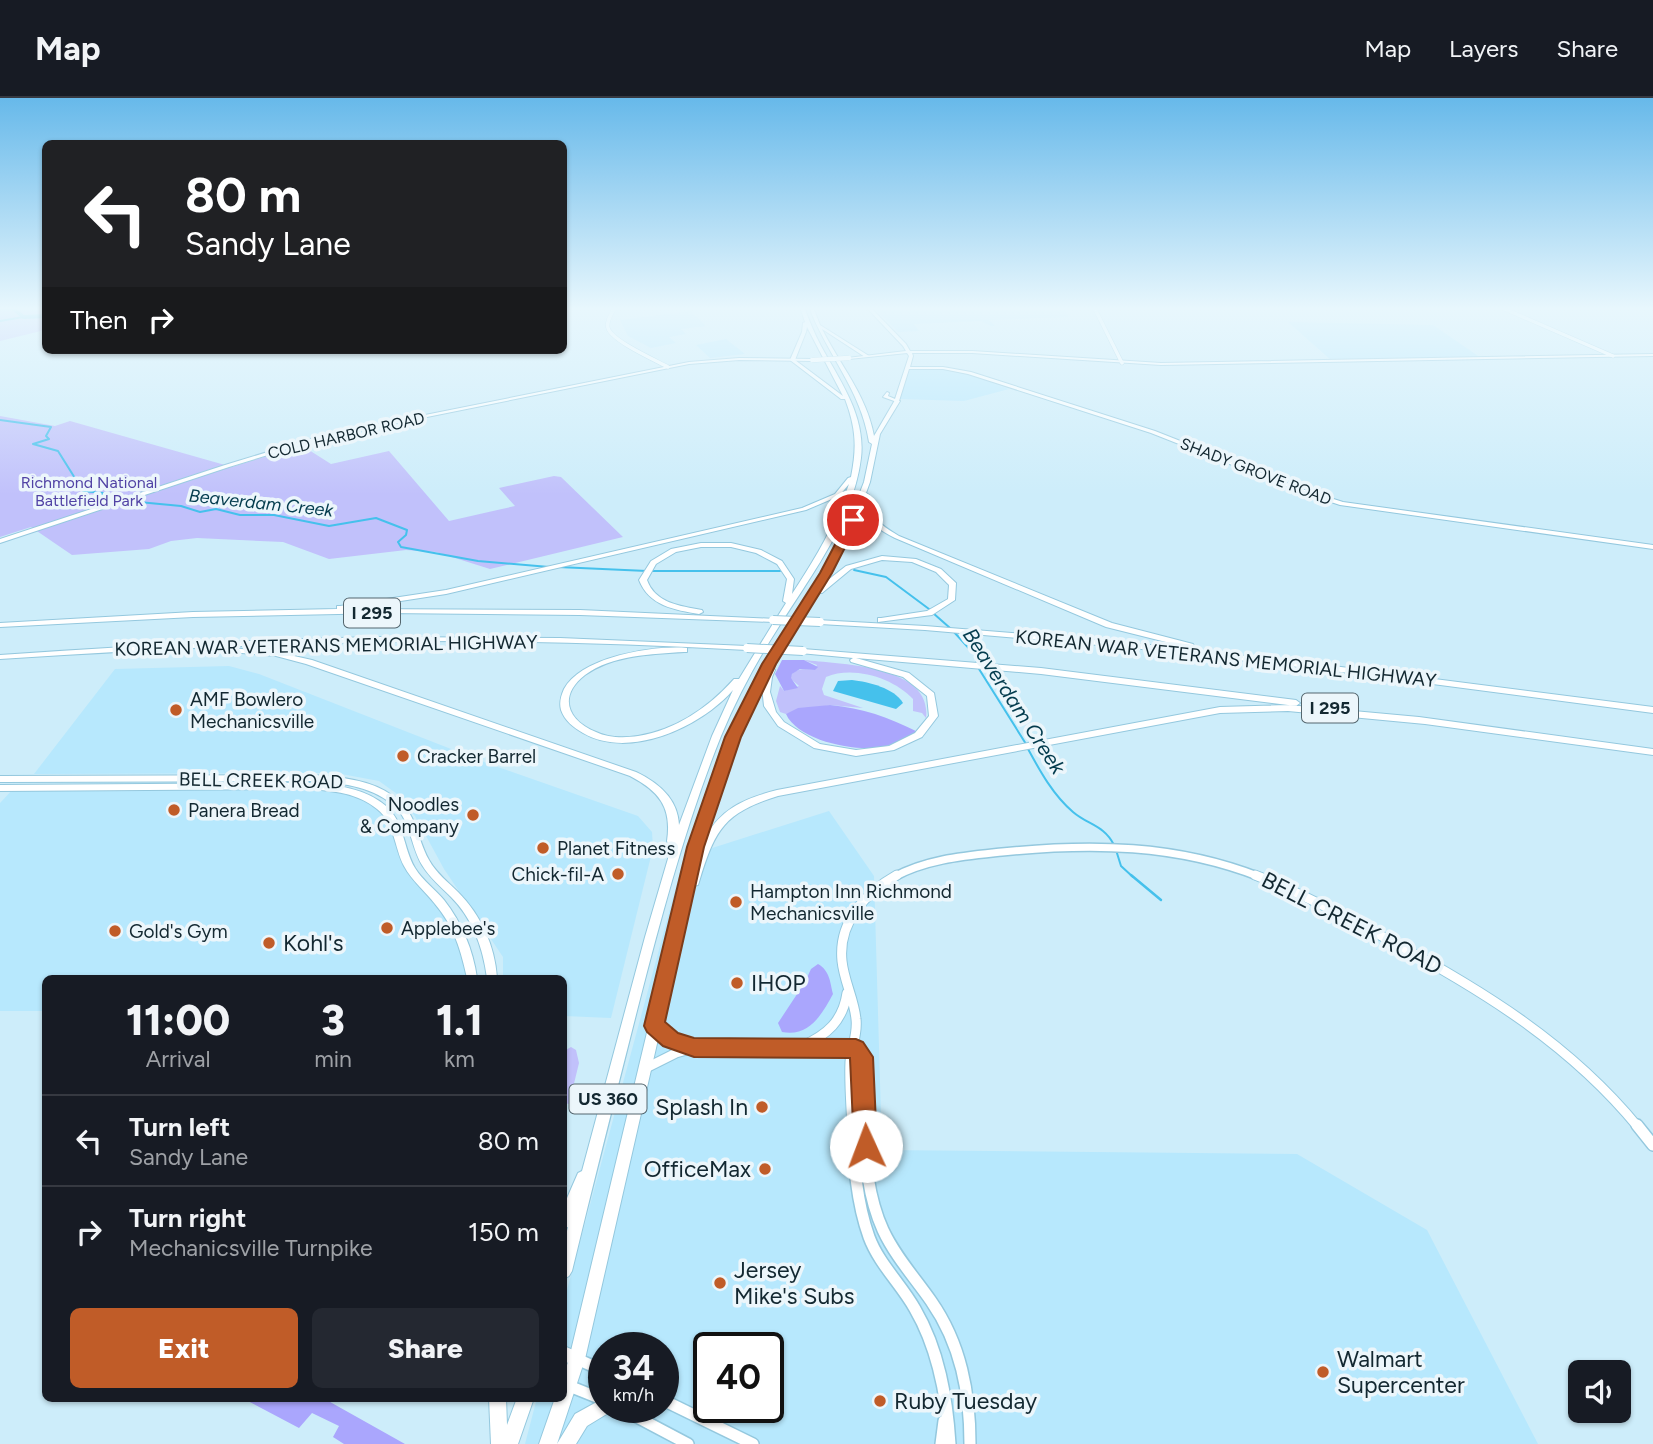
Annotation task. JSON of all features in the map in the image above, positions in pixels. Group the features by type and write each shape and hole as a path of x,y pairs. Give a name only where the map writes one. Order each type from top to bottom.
{"highway":[{"path":"805,370 842,397 857,423"},
{"name":"US 360","path":"567,1258 651,934 675,850 710,751 773,623 826,546 843,510 856,470 859,445 857,423 832,370"},
{"name":"US 360","path":"567,1378 570,1356 644,1070 696,847 722,765 750,700 848,531 870,465 872,438 865,412 842,370"},
{"path":"898,399 877,434 870,465 866,509 876,524 897,537 1122,629 1187,645 1315,666"},
{"path":"230,616 397,601 788,513 824,502 847,486 859,445"},
{"path":"745,618 670,605 650,594 643,580 646,570 658,558 683,548 714,544 747,548 772,557 788,570 792,582 790,595 773,623"},
{"path":"791,628 833,577 855,565 876,559 916,561 942,570 956,586 955,594 949,603 919,616 821,622"},
{"name":"KOREAN WAR VETERANS MEMORIAL HIGHWAY","path":"0,625 230,616 482,612 745,618 773,623 821,622 977,632 1315,666 1653,710"},
{"name":"KOREAN WAR VETERANS MEMORIAL HIGHWAY","path":"0,657 104,650 410,640 583,641 808,651 1007,667 1653,752"},
{"path":"733,648 644,653 600,664 584,673 568,689 564,701 567,714 581,729 605,737 633,738 667,732 701,715 723,698 766,640"},
{"path":"782,642 768,675 766,698 777,720 803,738 842,751 880,751 913,741 931,725 935,712 933,700 926,688 916,679 888,667 808,651"},
{"path":"104,650 145,652 223,649 287,656 642,778 663,793 671,806 675,822 651,934"},
{"path":"665,980 704,846 716,826 738,807 777,793 1197,713 1243,708 1288,708 1425,721"},
{"path":"567,1214 594,1152"},
{"path":"497,1402 500,1444"},
{"path":"509,1444 525,1402"},
{"name":"US 360","path":"548,1444 561,1402"},
{"path":"566,1444 581,1420 588,1416"}],"main road":[{"name":"COLD HARBOR ROAD","path":"0,541 274,450 340,433 654,370"},
{"path":"903,384 887,393 886,397 898,399 908,370"},
{"name":"SHADY GROVE ROAD","path":"952,370 1142,428 1342,504 1653,547"},
{"name":"BELL CREEK ROAD","path":"0,779 311,778 354,782 376,790 399,804 406,812 426,865 473,918 486,948 491,975"},
{"name":"BELL CREEK ROAD","path":"0,788 310,786 339,789 365,797 393,819 412,871 442,905 458,931 471,975"}],"street":[{"name":"BELL CREEK ROAD","path":"950,1444 937,1362 926,1330 915,1309 878,1256 862,1214 853,1161 850,1059 856,1048 855,1021 840,952 843,932 856,909 887,881 911,868 944,859 1078,846 1142,848 1199,858 1268,879 1322,904 1507,1006 1564,1050 1615,1100 1653,1145"},
{"path":"796,1048 825,1035 838,1022 846,1007 847,985"},
{"path":"654,1026 671,1039 694,1048"},
{"path":"644,1070 673,1054 694,1048 856,1048"},
{"name":"BELL CREEK ROAD","path":"856,1048 863,1057 867,1170 872,1198 880,1224 893,1247 945,1322 965,1381 970,1444"},
{"path":"570,1356 588,1364"},
{"path":"567,1385 588,1394"},
{"path":"679,1408 753,1444"},
{"path":"941,1444 946,1409"},
{"path":"648,1423 688,1444"}],"shaded area":[{"path":"910,370 963,372 1009,389 964,401 900,399"},
{"path":"782,660 804,660 818,667 815,670 800,669 792,674 791,678 798,688 784,691 775,674"},
{"path":"229,666 259,674 492,765 638,816 652,832 653,848 611,1018 567,1016 567,975 503,975 503,957 444,869 404,799 379,781 336,773 34,774 115,669"},
{"path":"852,680 873,684 894,693 903,703 896,709 833,691 838,681"},
{"path":"830,705 875,714 918,732 882,747 843,746 815,738 802,731 786,714 798,708"},
{"path":"310,786 352,793 386,811 407,863 442,905 471,971 465,975 42,975 42,1011 0,1011 0,803 15,787"},
{"path":"829,811 874,876 882,1150 1297,1154 1427,1230 1538,1444 525,1444 536,1402 567,1402 567,1290 684,857"},
{"path":"818,964 827,973 833,994 819,1017 807,1028 791,1033 782,1032 778,1023 811,969"},
{"path":"250,1402 330,1402 405,1444 344,1444 333,1437 339,1426 312,1413 299,1428"}],"green space":[{"name":"Richmond National Battlefield Park","path":"0,416 55,426 70,421 232,467 301,445 331,464 389,451 449,521 515,506 499,488 554,476 561,477 623,537 490,569 436,552 406,550 329,559 283,542 197,538 171,541 149,549 72,555 31,527 0,537"},
{"path":"804,660 860,666 900,677 915,687 924,700 926,718 922,713 913,711 913,699 895,685 872,676 848,672 826,677 822,689 824,695 863,708 830,705 786,714 780,712 776,701 780,686 784,691 799,686 790,678 794,672 815,670 817,665"},
{"path":"571,1047 576,1050 579,1063 569,1104 567,1104 567,1049"}],"waterway":[{"name":"Beaverdam Creek","path":"0,420 51,427 46,436 49,439 33,444 58,451 83,491 103,493 99,500 119,501"},
{"name":"Beaverdam Creek","path":"128,501 181,506 200,512 216,509 240,515 274,515 329,526 376,518 407,530 406,535 398,542 401,547 478,561 549,567"},
{"name":"Beaverdam Creek","path":"558,567 647,571"},
{"name":"Beaverdam Creek","path":"854,570 886,577 929,609"},
{"name":"Beaverdam Creek","path":"653,571 780,571"},
{"name":"Beaverdam Creek","path":"933,613 950,628"},
{"name":"Beaverdam Creek","path":"954,632 975,655 977,663"},
{"name":"Beaverdam Creek","path":"979,669 1026,744"},
{"name":"Beaverdam Creek","path":"1028,749 1059,798 1079,816 1105,833 1114,845"},
{"name":"Beaverdam Creek","path":"1116,850 1121,866 1133,877"},
{"name":"Beaverdam Creek","path":"1131,875 1161,900"}],"place":[{"name":"AMF Bowlero Mechanicsville","path":"176,710"},
{"name":"Cracker Barrel","path":"403,756"},
{"name":"Panera Bread","path":"174,810"},
{"name":"Noodles & Company","path":"473,815"},
{"name":"Planet Fitness","path":"543,848"},
{"name":"Chick-fil-A","path":"618,874"},
{"name":"Hampton Inn Richmond Mechanicsville","path":"736,902"},
{"name":"Applebee's","path":"387,928"},
{"name":"Gold's Gym","path":"115,931"},
{"name":"Kohl's","path":"269,943"},
{"name":"IHOP","path":"737,983"},
{"name":"Splash In","path":"762,1107"},
{"name":"OfficeMax","path":"765,1169"},
{"name":"Jersey Mike's Subs","path":"720,1283"},
{"name":"Walmart Supercenter","path":"1323,1372"},
{"name":"Ruby Tuesday","path":"880,1401"}],"route":[{"path":"853,520 826,573 769,664 733,737 696,847 654,1026 671,1039 694,1048 856,1048 863,1057 866,1146"}]}
